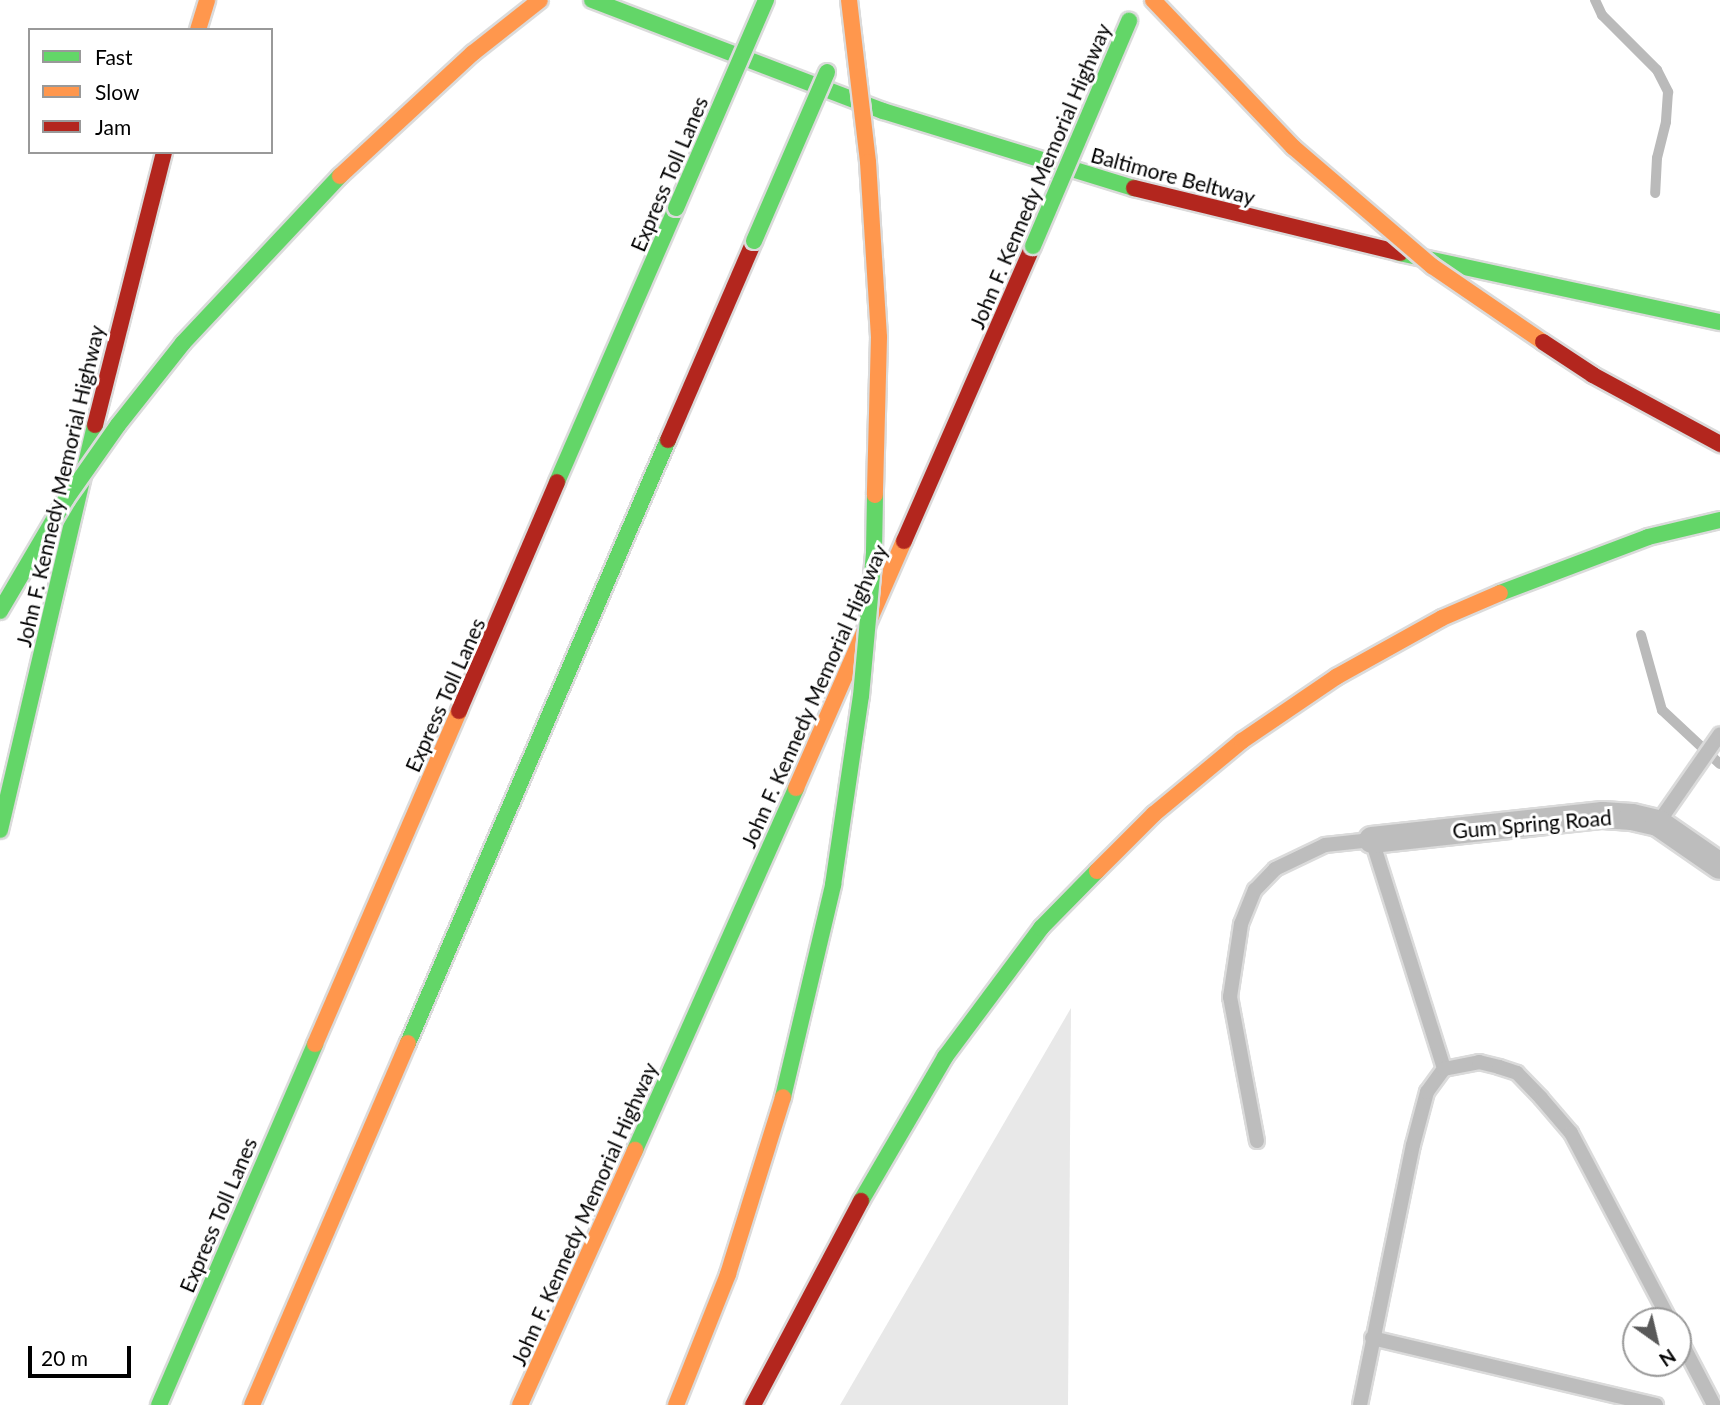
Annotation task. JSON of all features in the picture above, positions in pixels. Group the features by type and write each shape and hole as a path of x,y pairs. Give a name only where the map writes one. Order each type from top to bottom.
{"highway":[{"path":"199,28 207,0"},
{"path":"0,611 66,499 118,425 183,344 307,208 384,133 473,53 540,0"},
{"name":"Baltimore Beltway","path":"592,0 870,107 1119,184 1344,241 1720,322"},
{"name":"Express Toll Lanes","path":"159,1405 766,0"},
{"path":"676,1405 727,1274 788,1082 833,885 861,696 874,552 879,337 868,162 849,0"},
{"path":"252,1405 858,0"},
{"path":"1153,0 1293,147 1432,266 1494,311 1593,375 1720,443"},
{"name":"John F. Kennedy Memorial Highway","path":"520,1405 715,973 1033,246 1133,10"},
{"name":"John F. Kennedy Memorial Highway","path":"0,830 110,362 163,154"},
{"path":"753,1405 887,1152 945,1057 1041,929 1154,814 1242,741 1326,684 1442,618 1554,570 1648,537 1720,520"}],"street":[{"name":"Gum Spring Road","path":"1372,840 1603,815 1632,817 1658,824 1720,866"}],"lane":[{"path":"1658,824 1717,739"},
{"path":"1257,1141 1230,997 1241,925 1255,890 1275,869 1325,845 1372,840 1444,1069"},
{"path":"1360,1405 1372,1338 1427,1092 1444,1069 1479,1062 1499,1067 1517,1073 1541,1098 1571,1133 1663,1307"},
{"path":"1372,1338 1656,1405"},
{"path":"1692,1363 1714,1405"}],"shaded area":[{"path":"1071,1008 1068,1405 840,1405"}],"waterway":[{"path":"1595,0 1602,15 1657,70 1668,92 1666,122 1657,158 1655,193"},
{"path":"1641,635 1662,710 1720,764"}],"traffic: fast":[{"path":"592,0 883,111 1134,188"},
{"path":"676,208 766,0"},
{"path":"1033,246 1129,21"},
{"path":"754,241 827,72"},
{"path":"0,611 66,499 118,425 183,343 340,176"},
{"path":"557,482 676,208"},
{"path":"1400,253 1720,322"},
{"path":"0,830 95,425"},
{"path":"408,1043 668,440"},
{"path":"783,1097 833,885 861,696 874,552 875,495"},
{"path":"1500,593 1648,537 1720,520"},
{"path":"635,1150 796,788"},
{"path":"861,1201 945,1057 1041,928 1097,871"},
{"path":"159,1405 315,1044"}],"traffic: slow":[{"path":"199,28 207,0"},
{"path":"340,176 473,53 540,0"},
{"path":"849,0 868,162 879,337 875,495"},
{"path":"1153,0 1293,147 1432,266 1543,342"},
{"path":"796,788 904,541"},
{"path":"1097,871 1154,814 1242,741 1336,677 1442,618 1500,593"},
{"path":"315,1044 459,711"},
{"path":"252,1405 408,1043"},
{"path":"676,1405 728,1274 783,1097"},
{"path":"520,1405 635,1150"}],"traffic: jam":[{"path":"95,425 163,154"},
{"path":"1134,188 1400,253"},
{"path":"668,440 754,241"},
{"path":"904,541 1033,246"},
{"path":"1543,342 1593,375 1720,444"},
{"path":"459,711 557,482"},
{"path":"753,1405 861,1201"}]}
